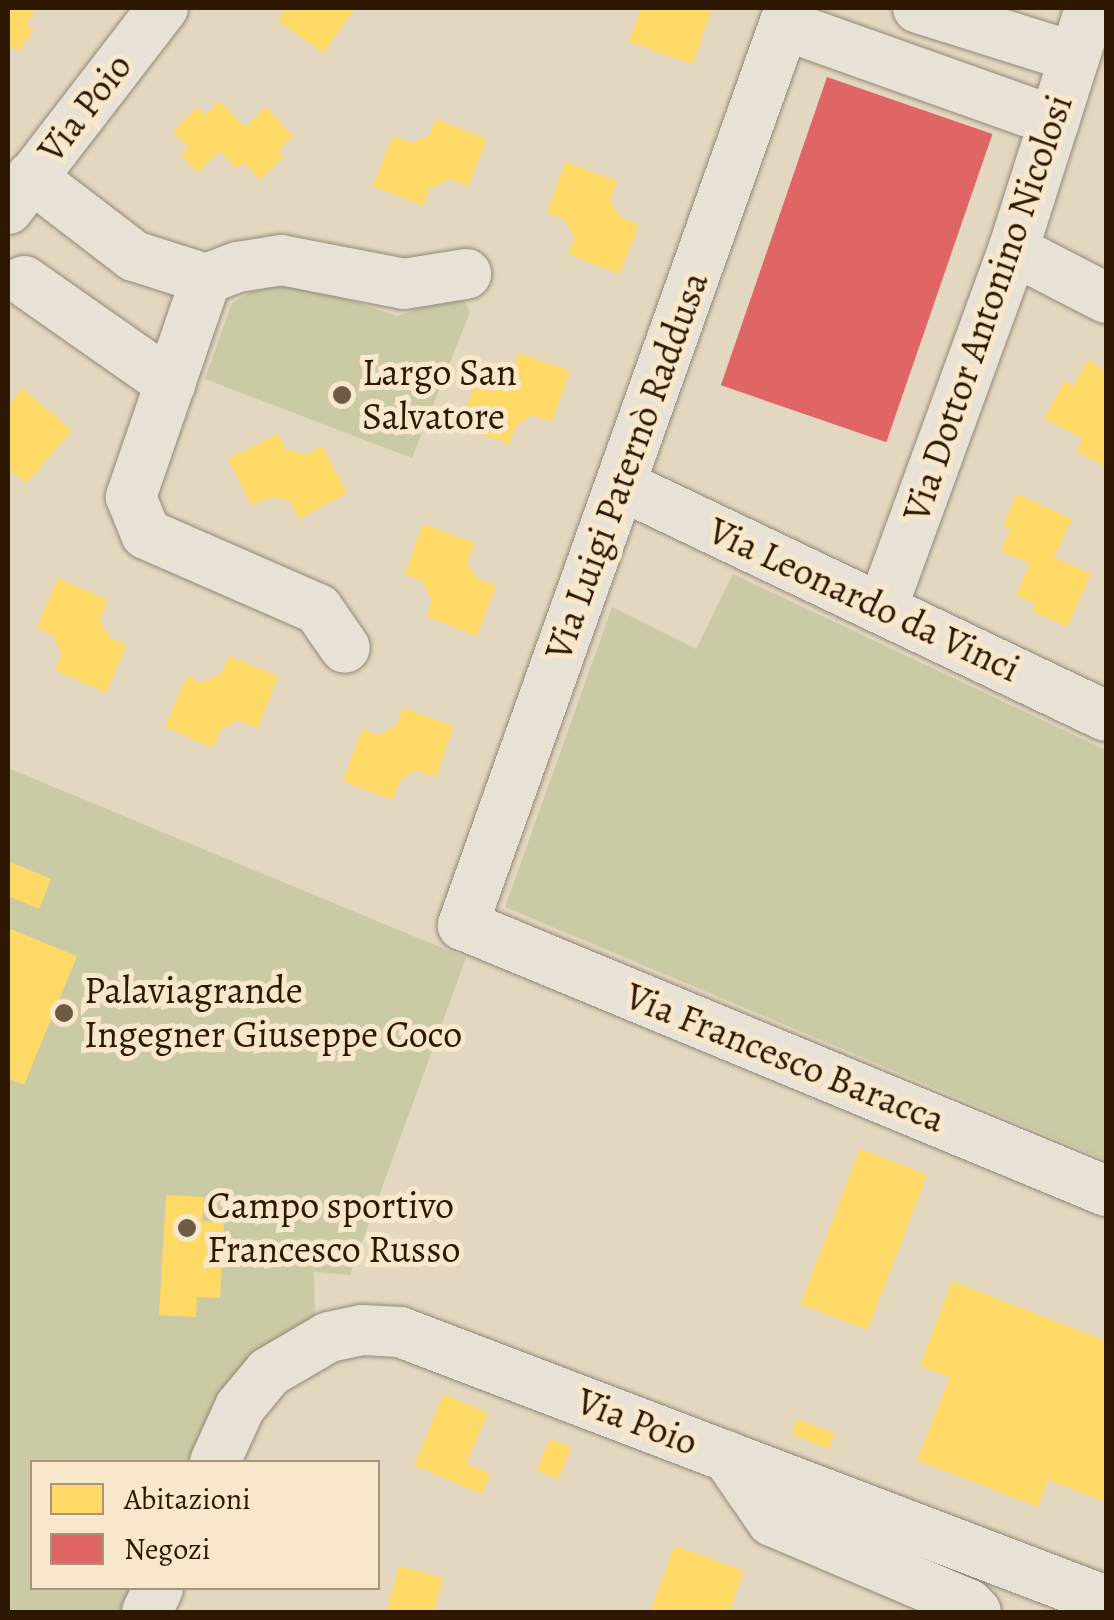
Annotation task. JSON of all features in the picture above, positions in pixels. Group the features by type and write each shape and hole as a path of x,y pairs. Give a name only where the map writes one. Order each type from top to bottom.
{"street":[{"name":"Via Poio","path":"19,193 163,8"},
{"path":"918,8 1074,58"},
{"name":"Via Dottor Antonino Nicolosi","path":"882,608 1013,250 1090,8"},
{"path":"787,16 1054,121"},
{"name":"Via Luigi Paternò Raddusa","path":"463,925 787,16"},
{"path":"19,193 134,256 206,279 238,267 280,260 404,284 466,274"},
{"path":"1013,250 1106,298"},
{"path":"206,279 131,497 146,534 318,609 344,648"},
{"path":"24,280 171,384"},
{"name":"Via Leonardo da Vinci","path":"621,485 1106,716"},
{"name":"Via Francesco Baracca","path":"463,925 1106,1191"},
{"name":"Via Poio","path":"216,1460 240,1407 269,1372 329,1337 362,1330 400,1332 1106,1601"},
{"path":"726,1456 772,1521 968,1604 976,1612"}],"green space":[{"path":"290,285 310,287 397,316 451,298 464,301 470,312 412,458 205,379 232,303 253,291"},
{"path":"733,574 1106,750 1106,1160 505,907 612,607 696,649"},
{"name":"Campo sportivo Francesco Russo","path":"8,768 466,958 350,1275 314,1272 315,1316 258,1352 209,1417 189,1460 30,1460 30,1590 131,1590 121,1612 8,1612"}],"building: Abitazioni":[{"path":"8,8 36,8 26,24 34,29 19,51 12,47 8,53"},
{"path":"287,8 355,8 324,53 278,21"},
{"path":"641,8 712,8 693,64 629,42"},
{"path":"219,101 245,127 266,107 293,136 278,151 284,157 260,180 243,162 237,169 220,151 198,172 181,155 189,148 173,131 197,107 205,115"},
{"path":"436,119 487,139 468,186 450,179 429,189 423,206 373,186 393,136 412,143 429,136"},
{"path":"566,162 617,181 610,201 620,217 639,225 619,274 568,254 575,238 564,219 547,213"},
{"path":"519,353 570,371 552,422 531,415 516,426 509,444 459,426 479,374 495,380 513,370"},
{"path":"1088,360 1106,371 1106,467 1077,451 1083,439 1044,418 1065,381 1074,386"},
{"path":"22,388 72,431 26,483 8,469 8,407"},
{"path":"278,434 286,449 306,455 322,446 347,493 299,519 289,500 270,497 252,506 228,459"},
{"path":"1017,494 1072,519 1054,557 1091,574 1067,627 1032,611 1036,604 1016,595 1030,564 1001,551 1010,529 1003,526"},
{"path":"423,524 475,543 467,563 478,579 496,586 477,636 426,616 432,600 422,581 405,574"},
{"path":"58,578 108,600 100,620 109,637 127,645 106,693 55,670 62,655 53,635 37,628"},
{"path":"229,656 278,676 258,728 238,720 221,729 213,748 165,727 187,676 202,683 222,673"},
{"path":"403,708 454,726 436,777 415,770 400,781 392,800 343,781 362,729 379,735 397,725"},
{"path":"8,861 51,879 39,909 11,897 8,905"},
{"path":"8,928 77,956 24,1085 8,1078"},
{"path":"860,1149 927,1175 868,1330 801,1304"},
{"path":"166,1195 204,1197 202,1221 224,1223 220,1298 197,1297 196,1317 159,1315"},
{"path":"952,1281 1106,1341 1106,1502 1048,1480 1038,1507 917,1460 950,1377 920,1366"},
{"path":"444,1394 488,1413 466,1464 490,1474 482,1494 414,1465"},
{"path":"797,1419 835,1434 829,1449 791,1434"},
{"path":"550,1439 571,1448 558,1479 537,1470"},
{"path":"675,1546 744,1571 729,1612 650,1612"},
{"path":"399,1566 443,1578 434,1612 386,1612"}],"building: Negozi":[{"path":"827,77 992,134 886,442 721,385"}],"place":[{"name":"Largo San Salvatore","path":"342,395"},
{"name":"Palaviagrande Ingegner Giuseppe Coco","path":"64,1013"},
{"name":"Campo sportivo Francesco Russo","path":"187,1228"}]}
